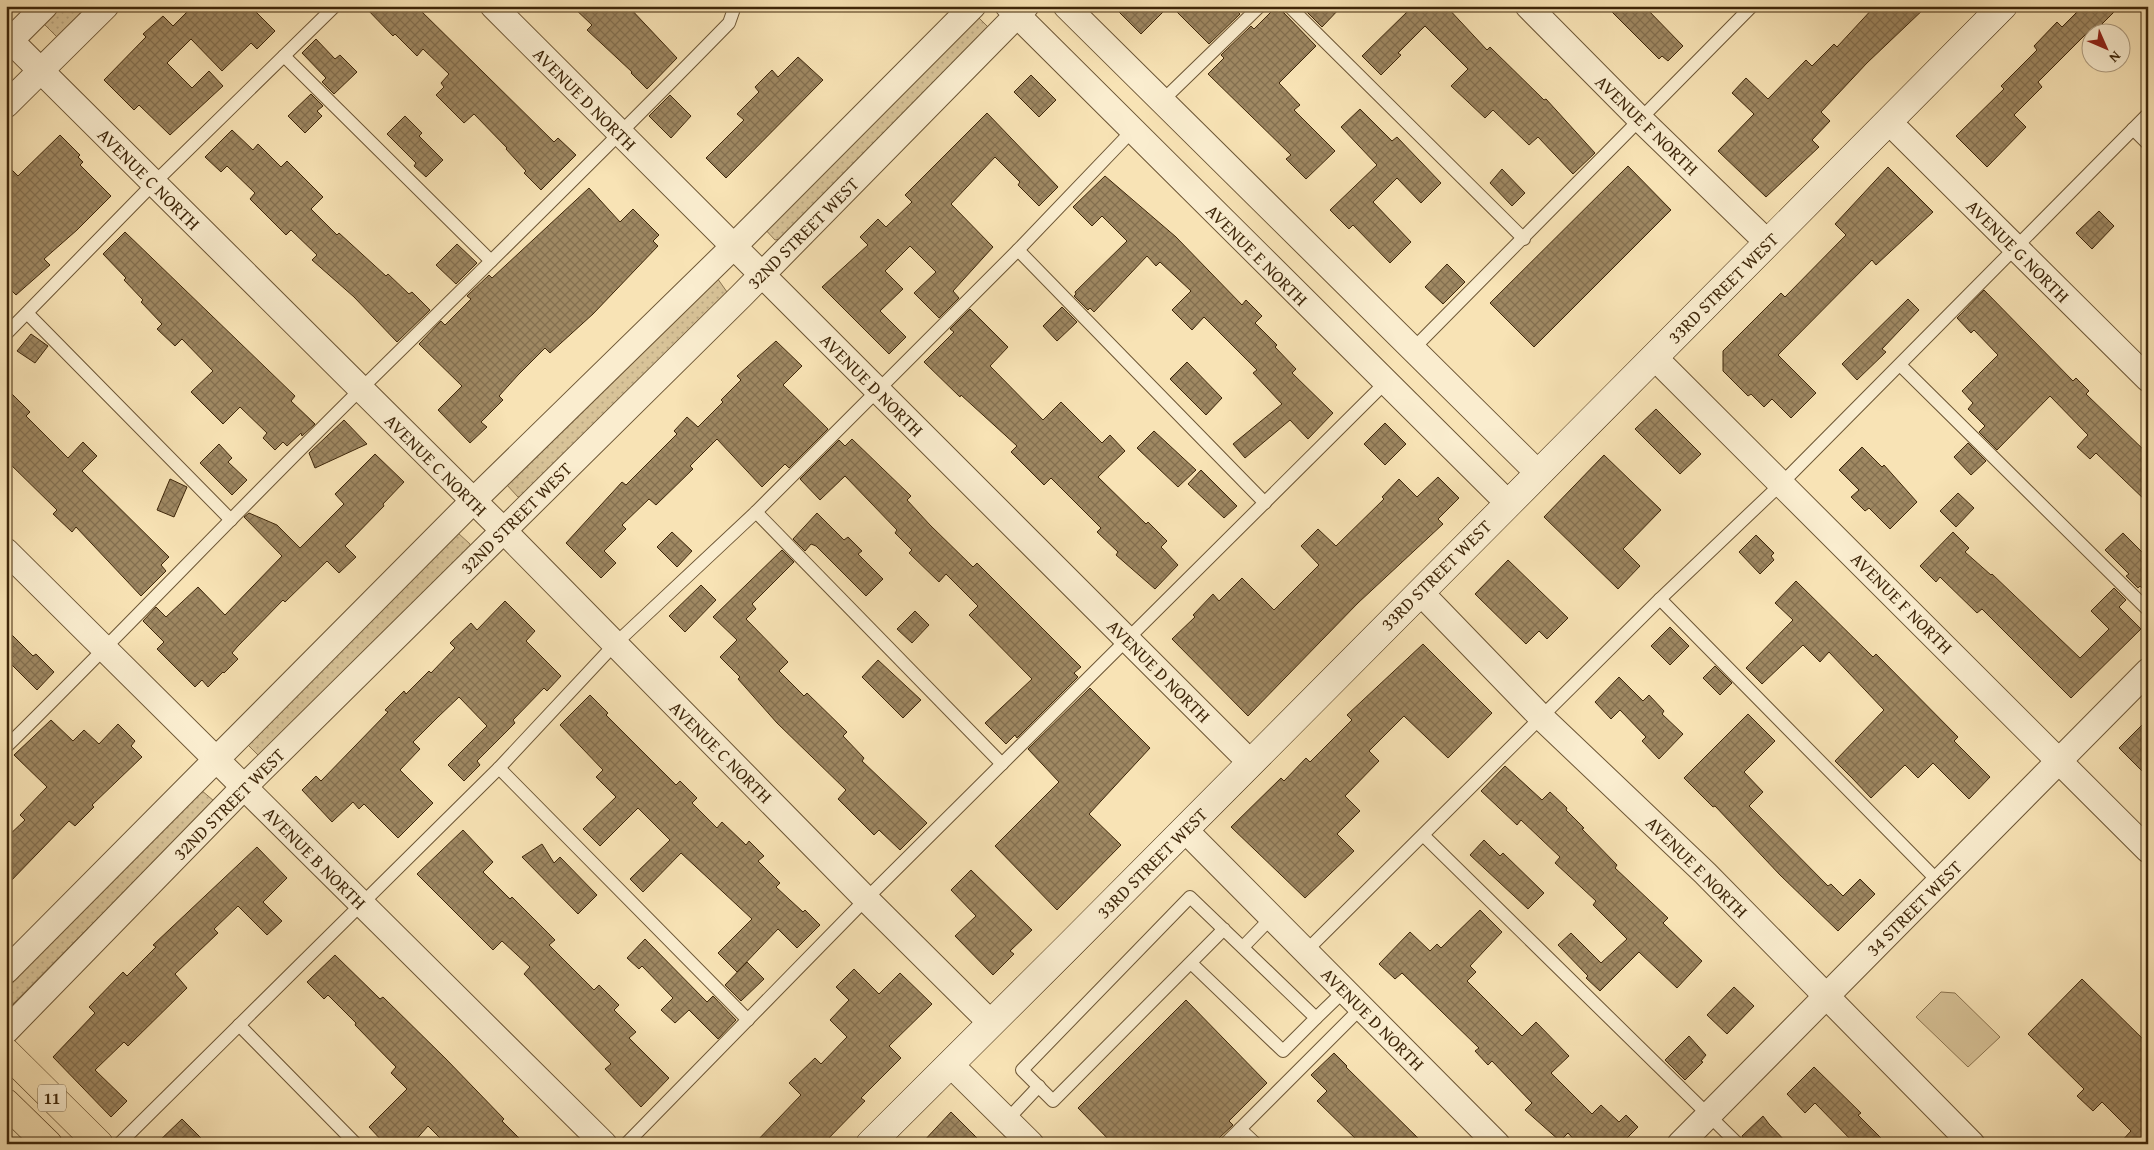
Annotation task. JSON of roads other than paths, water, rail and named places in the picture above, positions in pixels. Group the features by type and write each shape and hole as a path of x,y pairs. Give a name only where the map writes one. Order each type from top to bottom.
{"main road":[{"name":"33RD STREET WEST","path":"870,1144 1186,830 1508,503 2003,6"},
{"name":"11","path":"6,1052 99,1144"},
{"name":"11","path":"6,1103 48,1144"}],"street":[{"path":"8,40 45,6"},
{"path":"6,105 106,6"},
{"name":"AVENUE D NORTH","path":"493,6 1252,763"},
{"path":"6,971 218,760 473,501 733,247 973,6"},
{"path":"1066,6 1538,473"},
{"name":"AVENUE F NORTH","path":"1528,6 1640,120 1768,243"},
{"name":"AVENUE E NORTH","path":"1017,9 1132,131 1508,503"},
{"name":"32ND STREET WEST","path":"6,1031 244,787 762,274 1017,9"},
{"name":"AVENUE C NORTH","path":"8,40 41,70 153,184 504,531 866,899 992,1023"},
{"name":"AVENUE G NORTH","path":"1889,122 2148,379"},
{"name":"AVENUE F NORTH","path":"1654,357 1782,482 2148,850"},
{"name":"AVENUE B NORTH","path":"6,551 604,1144"},
{"name":"AVENUE E NORTH","path":"1420,592 1542,718 1705,873 1972,1144"},
{"name":"34 STREET WEST","path":"1680,1144 2148,671"},
{"name":"AVENUE D NORTH","path":"1186,830 1497,1144"},
{"path":"950,1064 1031,1144"}],"lane":[{"path":"6,334 153,184 335,6"},
{"path":"6,747 105,650 360,390 620,134 729,23 735,6"},
{"path":"1162,101 1260,6"},
{"path":"1289,6 1524,239"},
{"path":"1413,350 1752,6"},
{"path":"284,56 491,261"},
{"path":"1306,951 1424,836 1660,599 1900,365 2148,114"},
{"path":"2133,129 2148,144"},
{"path":"119,1144 499,768 615,644 756,512 1018,250 1132,131"},
{"path":"1018,250 1265,502"},
{"path":"27,313 231,520"},
{"path":"1900,365 2148,610"},
{"path":"626,1144 866,899 1386,382"},
{"path":"756,512 1002,764"},
{"path":"1660,599 1939,882"},
{"path":"499,768 748,1020"},
{"path":"1424,836 1738,1144"},
{"path":"1224,929 1053,1100 1022,1070 1190,897 1224,929 1243,947 1316,1018"},
{"path":"1243,947 1272,918"},
{"path":"1191,962 1283,1051 1316,1018 1353,999"},
{"path":"1225,1144 1353,999"},
{"path":"239,1025 356,1144"},
{"path":"1007,1120 1039,1086"},
{"path":"1240,1129 1256,1144"}]}
